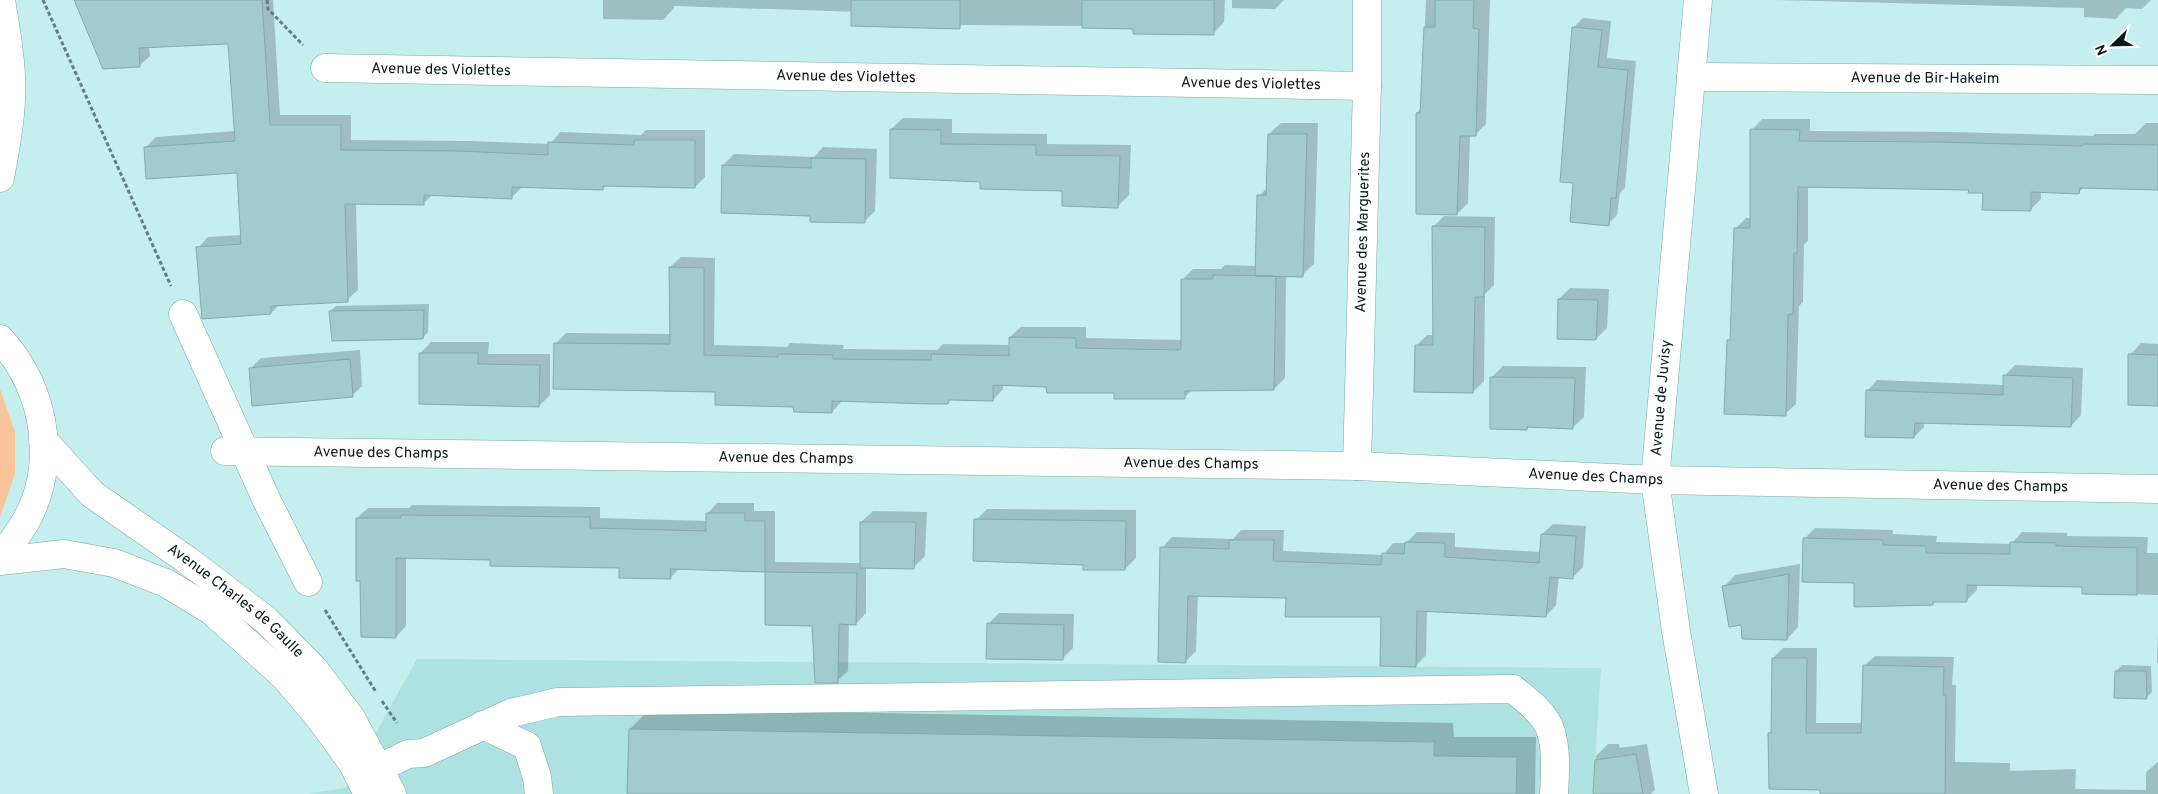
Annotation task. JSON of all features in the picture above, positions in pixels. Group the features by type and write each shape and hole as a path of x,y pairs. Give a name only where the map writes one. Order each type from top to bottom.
{"street":[{"path":"0,178 9,46 1,0"},
{"name":"Avenue des Marguerites","path":"1357,466 1367,86 1367,0"},
{"name":"Avenue de Juvisy","path":"1698,0 1654,480 1676,631 1704,794"},
{"name":"Avenue des Violettes","path":"325,68 1367,86"},
{"name":"Avenue de Bir-Hakeim","path":"1690,77 2158,80"},
{"path":"183,314 235,452 267,501 308,582"},
{"path":"0,339 10,349 27,376 42,419 43,440 42,474 36,498 27,520 0,556"},
{"name":"Avenue Charles de Gaulle","path":"43,440 92,494 187,560 266,620 314,669 351,718 392,794"},
{"name":"Avenue des Champs","path":"235,452 1357,466 1654,480 2158,489"},
{"name":"Avenue Charles de Gaulle","path":"0,561 64,554 114,563 166,582 212,611 285,677 322,721 353,764 368,794"},
{"path":"379,768 408,754 424,752 511,713 558,702 1513,689 1531,704 1547,722 1554,746 1554,794"},
{"path":"483,725 527,746 537,777 539,794"}],"path":[{"path":"43,0 183,314"},
{"path":"267,0 268,9 325,68"},
{"path":"308,582 396,721 408,754"}],"shaded area":[{"path":"0,389 15,432 15,474 0,517"},
{"path":"417,659 1601,668 1593,794 306,794 345,788"}],"building":[{"path":"74,0 262,0 270,125 341,125 341,150 459,151 548,155 548,142 634,145 634,140 695,140 695,188 603,186 603,190 512,187 512,199 424,195 424,205 345,204 348,302 271,306 271,314 202,319 196,247 241,244 237,173 146,179 144,147 235,141 228,44 139,48 140,67 103,69"},
{"path":"851,0 960,0 960,29 851,26"},
{"path":"1082,0 1214,0 1214,35 1133,34 1133,29 1082,28"},
{"path":"1435,0 1474,0 1473,28 1479,29 1476,136 1460,136 1457,215 1416,214 1416,113 1420,113 1424,27 1435,27"},
{"path":"1572,27 1602,30 1598,67 1628,70 1616,198 1611,198 1609,226 1570,222 1573,183 1560,182"},
{"path":"890,129 941,130 941,144 1036,145 1036,155 1120,156 1118,208 1062,206 1062,191 980,189 980,182 890,178"},
{"path":"1750,129 1800,130 1799,141 2082,146 2083,144 2158,145 2158,190 2080,188 2079,194 2031,192 2031,211 1982,210 1983,193 1968,193 1969,190 1798,187 1797,253 1794,253 1793,314 1788,314 1786,416 1724,414 1727,340 1730,340 1734,228 1750,228"},
{"path":"1268,134 1307,134 1303,277 1255,276 1257,195 1266,195"},
{"path":"811,158 866,159 865,223 810,222 810,216 721,213 722,165 811,168"},
{"path":"1432,226 1485,227 1484,297 1475,297 1473,393 1414,392 1415,345 1433,345"},
{"path":"669,267 704,268 704,355 778,357 778,354 833,355 833,359 931,360 931,354 1009,356 1009,337 1076,338 1076,348 1181,350 1181,279 1213,279 1213,275 1276,276 1274,390 1185,391 1185,399 1114,399 1114,393 1047,393 1046,387 993,385 993,401 949,400 948,404 930,404 832,401 832,413 794,412 793,407 715,405 715,392 553,389 554,343 670,344"},
{"path":"1558,299 1598,300 1596,340 1557,339"},
{"path":"424,310 423,339 332,341 329,311"},
{"path":"419,353 478,353 478,364 540,365 539,407 419,404"},
{"path":"2128,354 2158,355 2158,406 2128,405"},
{"path":"350,359 353,397 252,406 249,368"},
{"path":"2003,375 2073,378 2071,427 1915,423 1914,438 1865,437 1866,390 2003,395"},
{"path":"1490,377 1575,378 1573,429 1527,427 1527,430 1490,429"},
{"path":"706,513 745,513 745,521 765,521 765,572 670,569 671,579 619,578 619,568 490,566 490,560 396,558 396,638 361,637 360,581 356,581 356,518 401,518 401,515 590,517 590,528 706,531"},
{"path":"974,519 1126,521 1125,570 1083,570 1083,565 973,561"},
{"path":"860,522 916,522 914,569 860,568"},
{"path":"1541,534 1576,536 1573,579 1550,577 1546,617 1417,611 1416,667 1380,666 1381,617 1285,617 1286,598 1188,596 1186,663 1158,662 1160,547 1229,549 1229,540 1274,540 1273,561 1381,565 1382,553 1404,554 1405,542 1445,543 1445,557 1539,563"},
{"path":"1803,538 1883,540 1883,545 1926,546 1926,553 2010,554 2010,542 2056,543 2056,546 2137,548 2137,595 2082,594 2082,587 1967,585 1967,602 1933,602 1933,605 1854,607 1854,583 1802,582"},
{"path":"765,572 857,573 856,625 839,624 838,683 815,683 812,626 765,625"},
{"path":"1789,574 1787,640 1742,639 1741,625 1729,627 1722,586"},
{"path":"987,623 1064,625 1063,660 986,659"},
{"path":"1772,658 1807,658 1806,733 1861,733 1863,665 1944,667 1943,695 1946,695 1945,794 1820,794 1820,790 1769,789 1768,733 1771,733"},
{"path":"2115,671 2146,671 2147,699 2114,698"},
{"path":"629,729 1434,742 1434,756 1517,757 1516,794 627,794"},
{"path":"1636,754 1643,794 1593,794 1595,760"}]}
